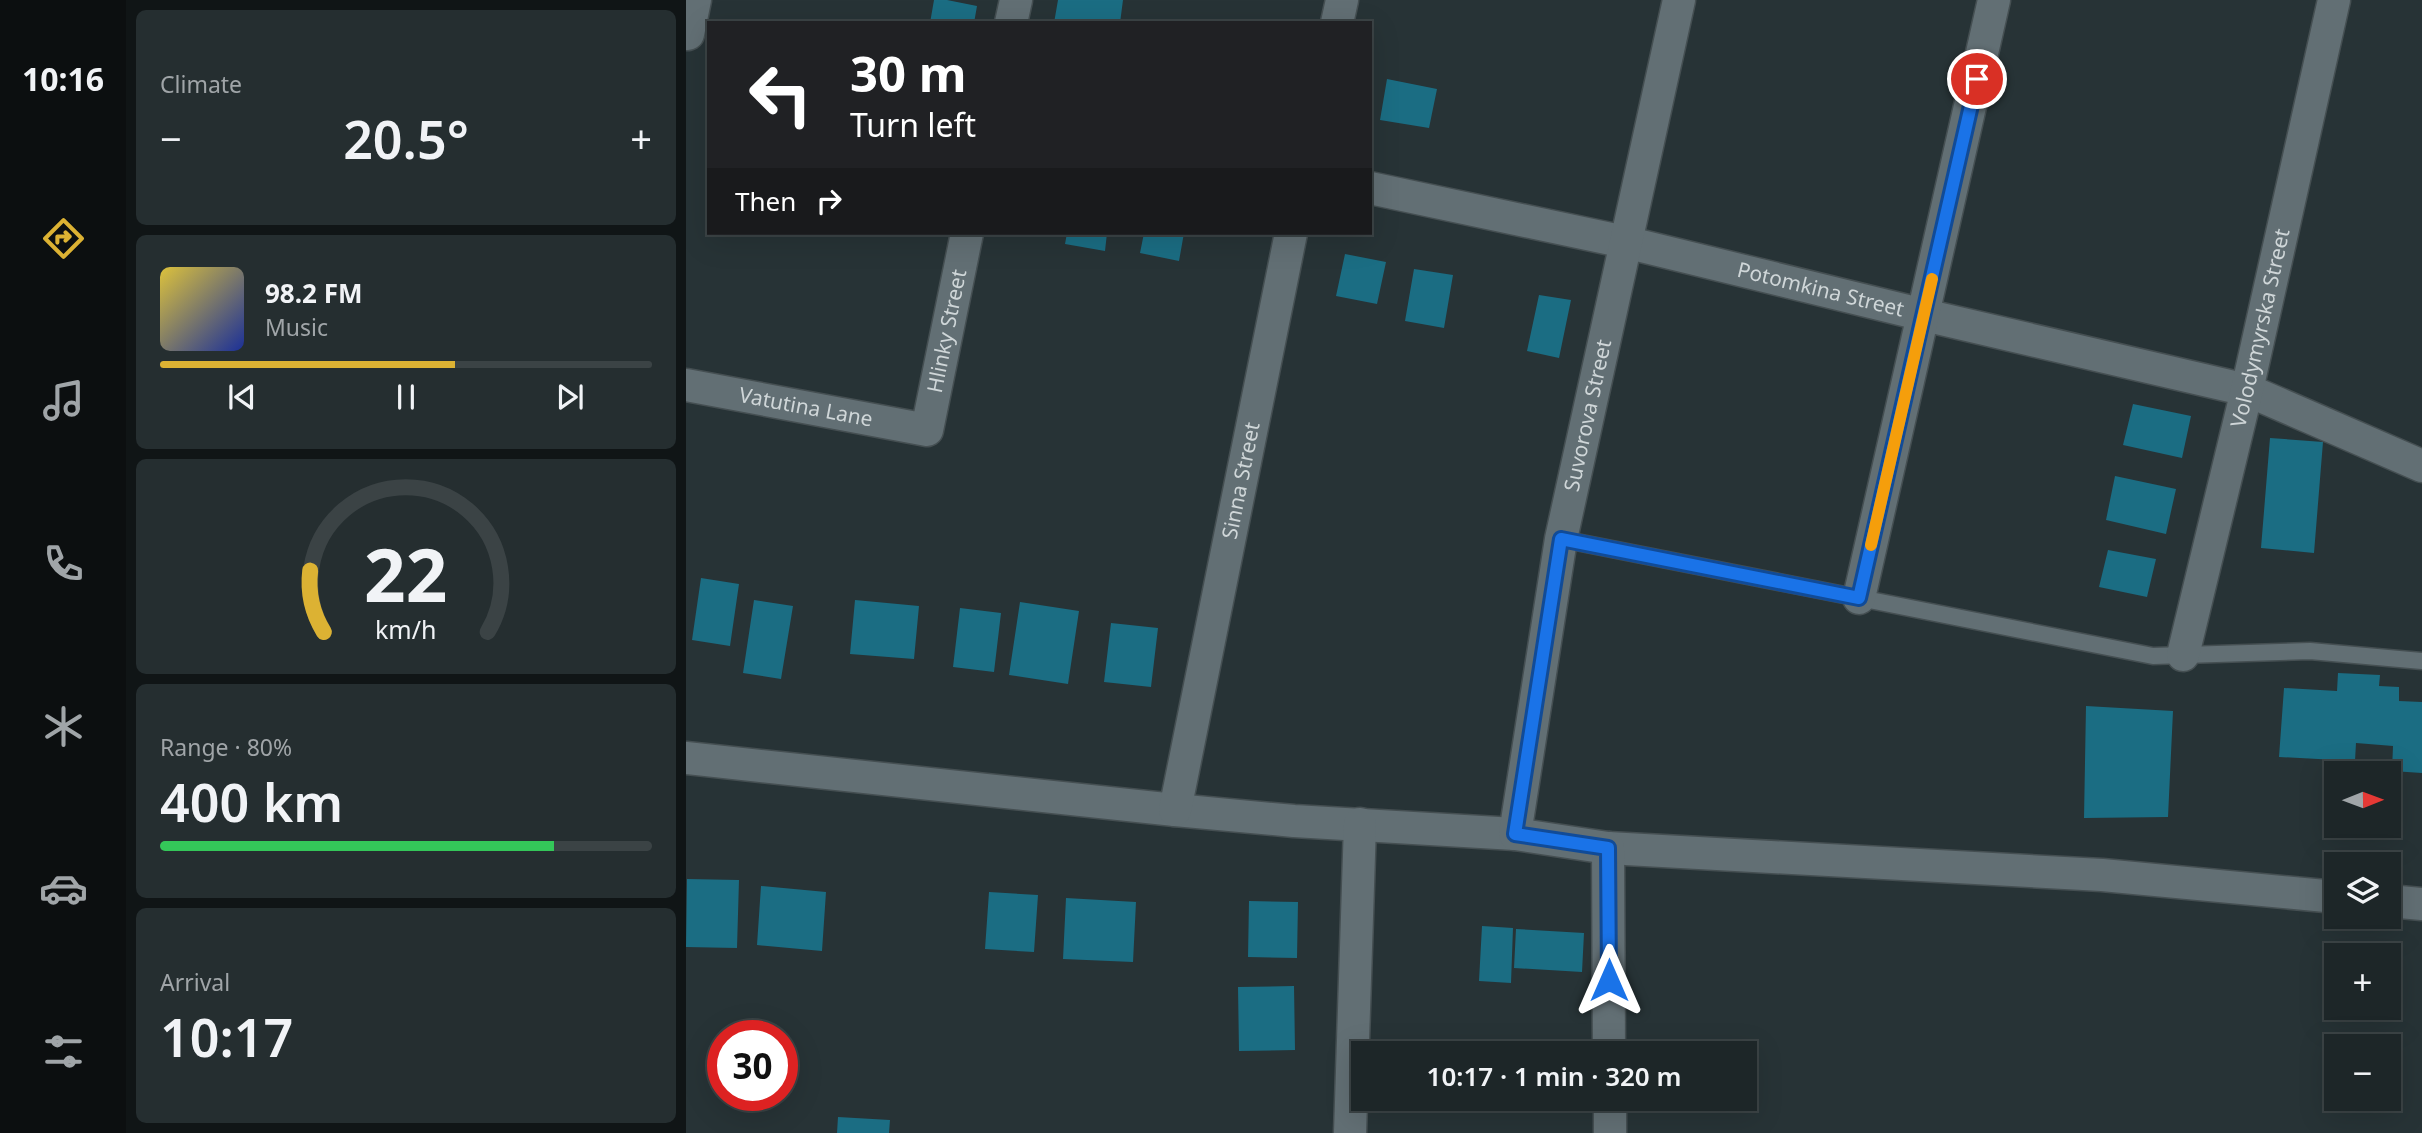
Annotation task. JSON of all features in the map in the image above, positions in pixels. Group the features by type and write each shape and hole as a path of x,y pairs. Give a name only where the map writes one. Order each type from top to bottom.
{"street":[{"path":"694,36 695,0"},
{"path":"1012,21 1016,0"},
{"path":"1337,21 1342,0"},
{"name":"Suvorova Street","path":"1515,834 1561,539 1678,0"},
{"path":"1859,598 1994,0"},
{"name":"Volodymyrska Street","path":"2183,655 2247,390 2334,0"},
{"name":"Potomkina Street","path":"1372,188 1625,242 2247,390 2422,466"},
{"name":"Hlinky Street","path":"926,430 967,235"},
{"name":"Sinna Street","path":"1175,810 1292,235"},
{"name":"Vatutina Lane","path":"686,385 926,430"},
{"path":"686,758 1175,810 1515,834 1608,848 2102,875 2324,896"},
{"path":"1350,1133 1360,824"},
{"path":"1608,848 1609,1041"},
{"path":"2401,902 2422,904"},
{"path":"1610,1111 1610,1133"}],"lane":[{"path":"1561,539 2153,656 2310,651 2422,661"}],"building":[{"path":"934,0 977,6 974,21 930,21"},
{"path":"1058,0 1123,0 1120,21 1054,21"},
{"path":"1387,79 1437,89 1429,128 1380,120"},
{"path":"1067,235 1107,235 1105,251 1065,244"},
{"path":"1144,235 1184,235 1179,261 1140,253"},
{"path":"1345,254 1386,262 1377,304 1336,296"},
{"path":"1414,269 1453,275 1444,328 1405,321"},
{"path":"1539,295 1571,300 1559,358 1527,351"},
{"path":"2133,404 2191,416 2182,458 2123,445"},
{"path":"2270,438 2323,442 2314,553 2261,548"},
{"path":"2115,476 2176,489 2166,534 2106,520"},
{"path":"2108,550 2156,559 2147,597 2099,587"},
{"path":"701,578 739,584 730,646 692,640"},
{"path":"754,600 793,606 781,679 743,673"},
{"path":"855,600 919,606 914,659 850,654"},
{"path":"1020,602 1079,611 1068,684 1009,675"},
{"path":"960,608 1001,613 994,672 953,667"},
{"path":"1111,623 1158,628 1151,687 1104,682"},
{"path":"2338,673 2380,675 2379,686 2399,687 2399,701 2422,702 2422,773 2401,772 2401,761 2392,761 2393,746 2356,743 2355,761 2279,757 2284,688 2337,691"},
{"path":"2086,706 2173,711 2168,817 2084,818"},
{"path":"687,879 739,880 737,948 686,947"},
{"path":"761,886 826,892 822,951 757,945"},
{"path":"989,892 1038,895 1034,952 985,949"},
{"path":"1066,898 1136,902 1133,962 1063,959"},
{"path":"1249,901 1298,902 1297,958 1248,957"},
{"path":"1482,926 1513,928 1511,983 1479,981"},
{"path":"1516,929 1584,933 1582,972 1514,968"},
{"path":"1294,986 1295,1050 1239,1051 1238,987"},
{"path":"838,1117 890,1120 889,1133 837,1133"}],"slow traffic":[{"path":"1871,545 1932,279"}],"route":[{"path":"1609,980 1608,848 1515,834 1561,539 1859,598 1977,79"}]}
